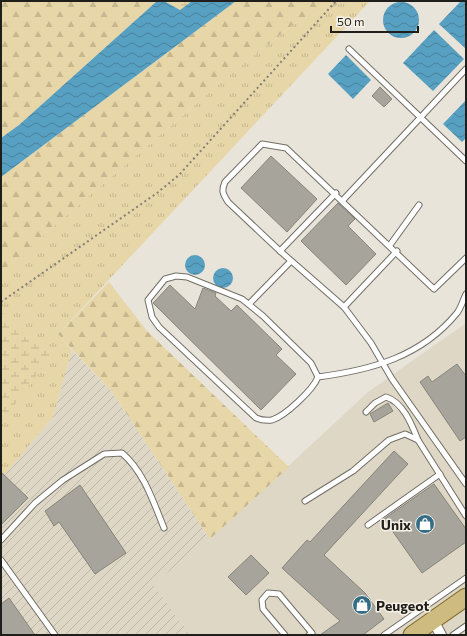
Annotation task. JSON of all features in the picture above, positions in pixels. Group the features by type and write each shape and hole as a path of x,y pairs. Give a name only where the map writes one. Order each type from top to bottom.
{"main road":[{"path":"412,635 466,597"}],"street":[{"path":"433,620 441,635"}],"lane":[{"path":"350,49 466,161"},
{"path":"343,200 466,69"},
{"path":"466,258 434,289 336,193 286,148 262,144 225,182 222,193 228,202 291,261 344,307 371,343 383,364 466,484"},
{"path":"280,251 336,193"},
{"path":"390,245 419,205"},
{"path":"344,307 397,252"},
{"path":"249,304 291,261"},
{"path":"176,276 187,277 242,299 311,363 318,377 315,384 283,414 271,420 256,418 159,327 152,317 148,300 165,279 176,276"},
{"path":"318,377 356,372 383,364 427,342 458,312 466,294"},
{"path":"366,412 375,403 386,397 399,403 418,440 466,516"},
{"path":"305,501 353,471 389,440 405,434 418,440"},
{"path":"1,540 35,503 63,480 104,454 122,453 131,460 147,486 164,528"},
{"path":"368,525 440,474"},
{"path":"1,560 55,635"},
{"path":"384,635 466,578"},
{"path":"285,635 264,608 262,600 268,593 279,594 312,633 309,635"},
{"path":"453,635 466,626"}],"path":[{"path":"1,302 157,193 179,175 336,1"}],"shaded area":[{"path":"466,323 466,635 190,635 153,584 210,539 368,392"},
{"path":"72,350 113,393 210,539 153,584 190,635 1,635 1,479 53,417"}],"green space":[{"path":"1,1 157,1 19,125 1,138"},
{"path":"164,1 192,1 180,10"},
{"path":"236,1 346,1 295,23 233,72 1,272 1,177"},
{"path":"346,1 370,1 58,334 72,350 53,417 1,479 1,272 233,72 295,23"},
{"path":"109,282 147,331 289,467 210,539 113,393 58,334"},
{"path":"3,313 51,356 9,412 1,418 1,314"}],"water":[{"path":"157,1 164,1 180,10 192,1 236,1 1,177 1,138 19,125"},
{"path":"461,1 466,2 466,49 439,24"},
{"path":"405,2 414,7 418,13 418,27 414,33 405,38 397,38 388,33 384,27 383,16 388,7 394,3"},
{"path":"434,30 464,59 433,91 403,63"},
{"path":"346,55 371,80 353,99 328,74"},
{"path":"466,100 466,138 462,142 443,124"},
{"path":"195,255 202,258 205,265 202,272 195,275 188,272 185,265 188,258"},
{"path":"223,268 230,271 233,278 230,285 223,288 216,285 213,278 216,271"}],"building":[{"path":"380,87 392,99 384,107 372,96"},
{"path":"271,156 317,199 287,232 241,188"},
{"path":"338,203 355,219 348,226 376,254 346,285 301,241"},
{"path":"170,285 195,309 203,288 216,293 215,296 231,311 237,305 282,349 276,355 296,374 261,410 153,303"},
{"path":"457,364 466,376 466,437 460,441 420,382 428,376 432,382"},
{"path":"388,403 393,411 374,422 370,414"},
{"path":"394,451 408,464 324,555 365,593 384,619 363,635 320,635 340,621 282,568 307,540 310,542"},
{"path":"1,472 28,498 1,525"},
{"name":"Unix","path":"434,484 466,529 466,542 422,573 384,519"},
{"path":"80,485 126,553 95,574 59,522 54,526 45,511"},
{"path":"251,555 269,573 246,595 228,577"},
{"path":"9,598 35,635 1,635 1,604"}],"place":[{"name":"Unix","path":"425,524"},
{"name":"Peugeot","path":"362,605"}]}
